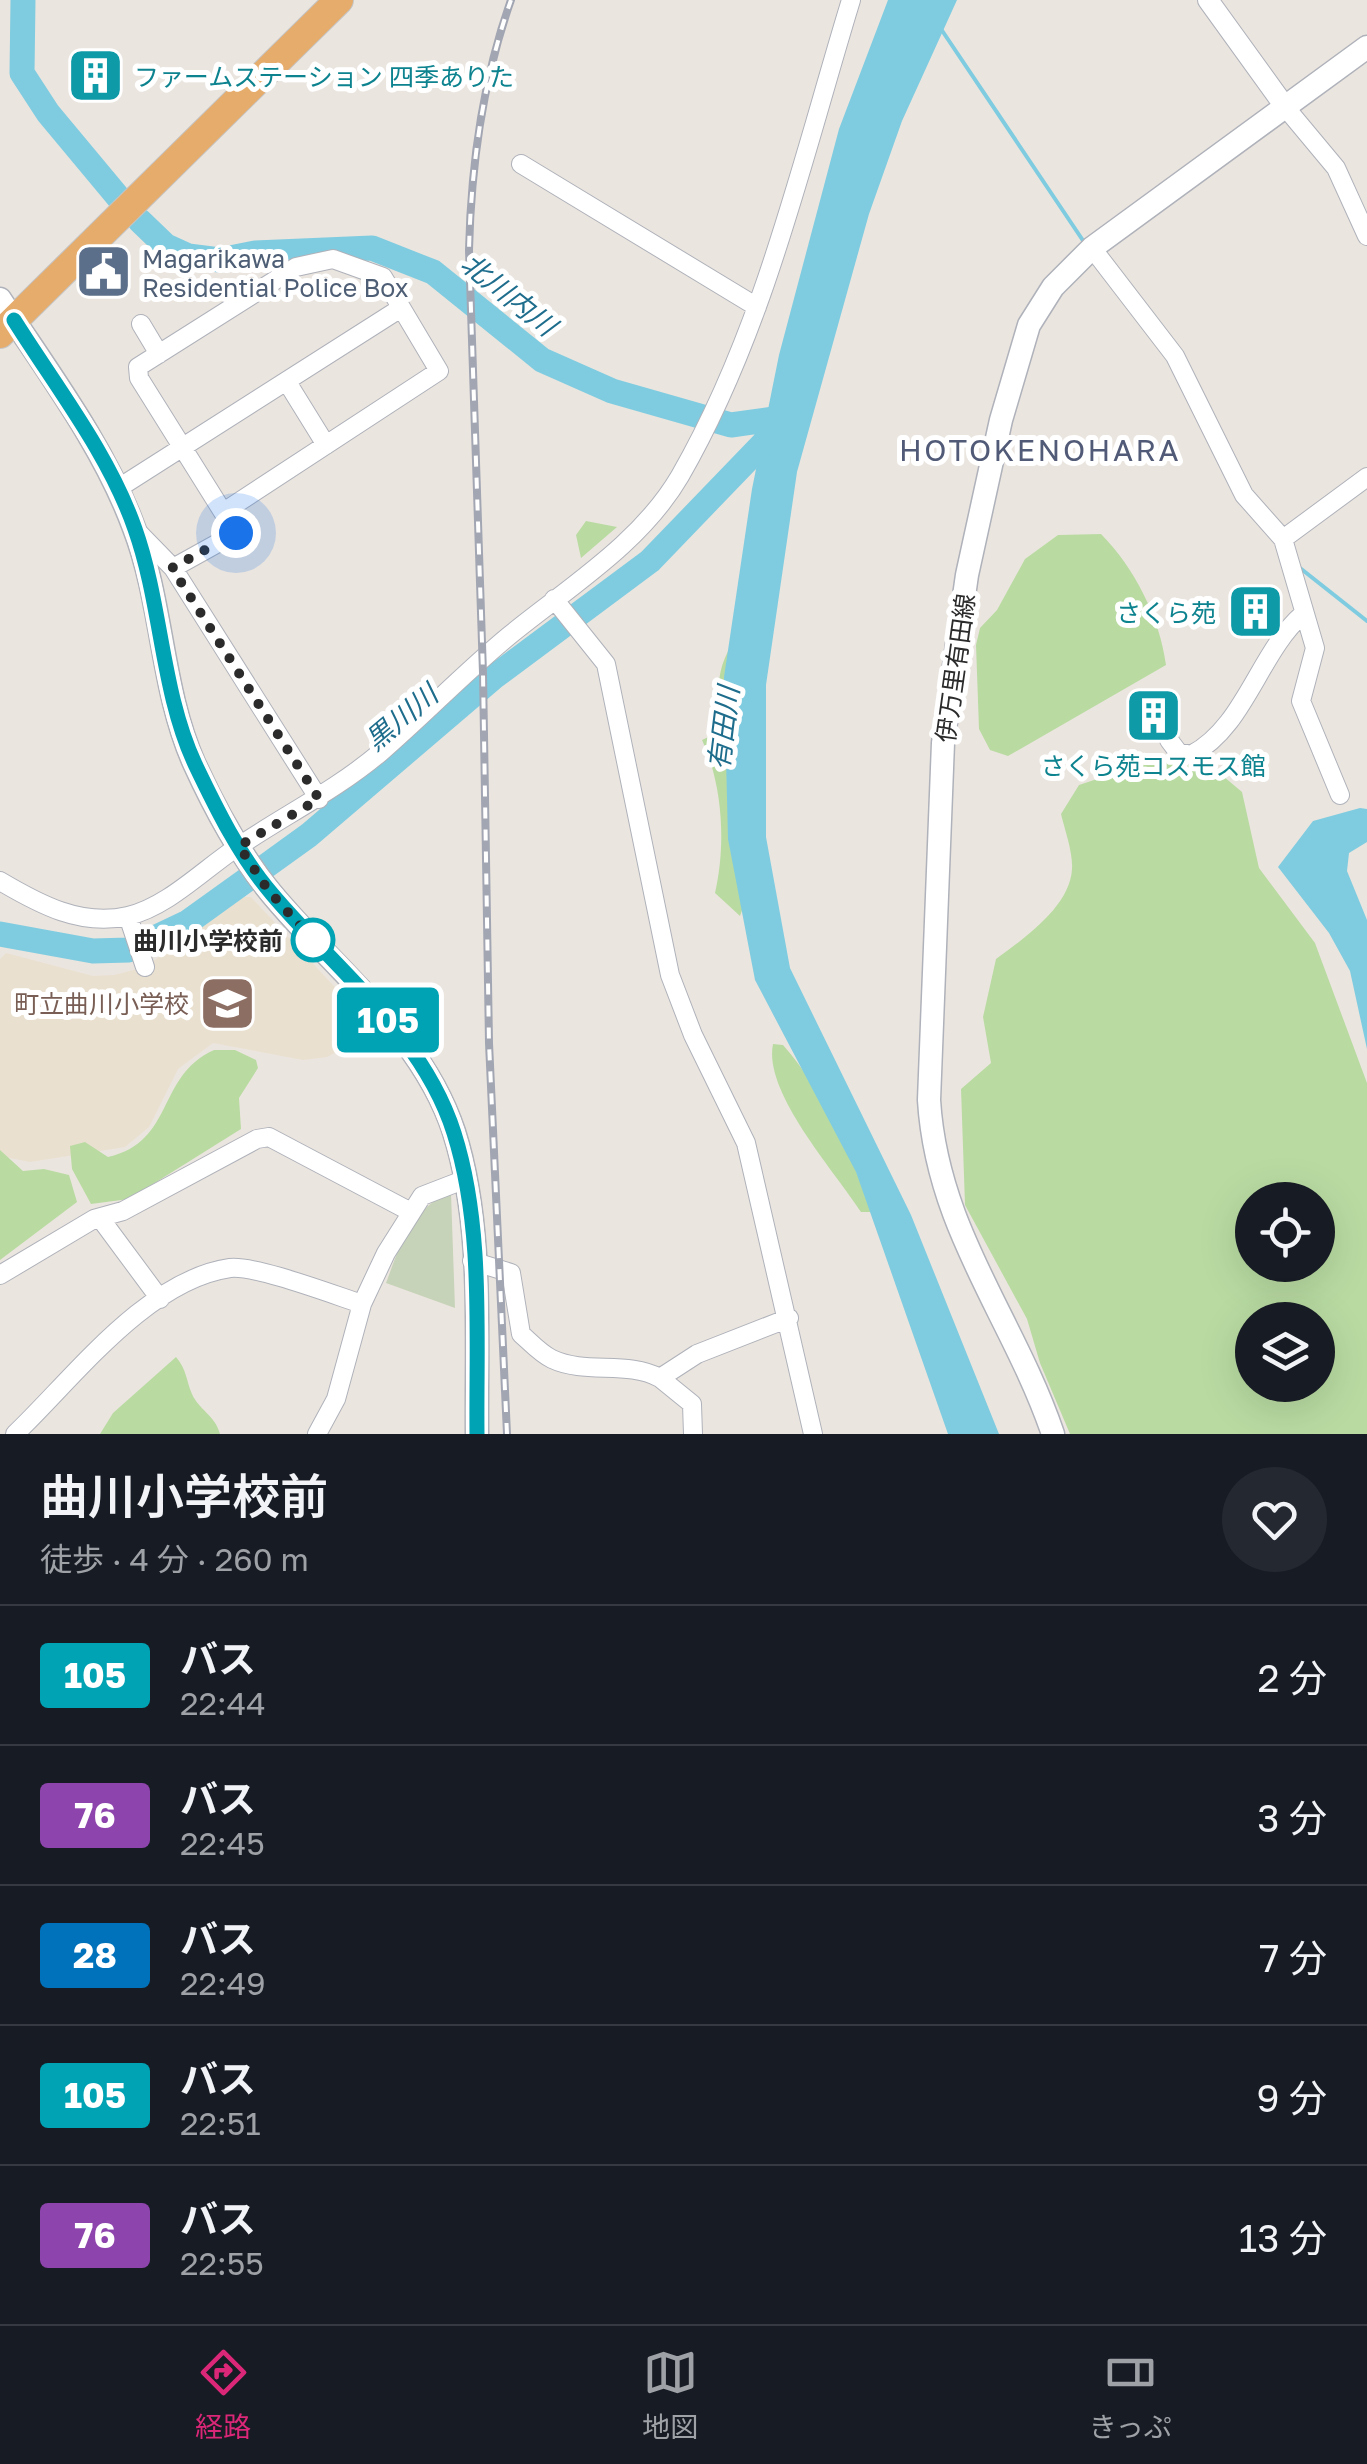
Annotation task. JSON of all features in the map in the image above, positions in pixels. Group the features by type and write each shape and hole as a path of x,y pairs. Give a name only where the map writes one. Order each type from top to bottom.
{"highway":[{"path":"5,317 339,0"}],"main road":[{"name":"伊万里有田線","path":"1054,1434 951,1216 932,1144 929,1100 943,743 967,575 1001,420 1029,325 1054,287 1092,248 1367,46"},
{"path":"5,317 118,489 135,529 193,760 239,846 268,890 390,1021 414,1054 454,1130 466,1179 477,1434"}],"street":[{"path":"0,881 54,910 84,918 128,916 158,903 239,846 319,799 381,752 482,657 555,602 652,516 680,476 757,308 851,0"},
{"path":"1208,0 1286,108 1336,168 1367,236"},
{"path":"522,164 757,308"},
{"path":"1092,248 1175,356 1244,495 1282,540 1315,648 1301,702 1340,795"},
{"path":"172,568 236,533 139,378 138,367 296,267 332,259 383,277 439,371 225,510"},
{"path":"118,489 401,308"},
{"path":"141,324 158,354"},
{"path":"286,382 326,444"},
{"path":"1282,540 1367,477"},
{"path":"135,529 172,568 319,799"},
{"path":"555,602 606,664 670,975 692,1035 746,1143 790,1318 812,1434"},
{"path":"1169,740 1178,752 1191,755 1204,746 1262,672 1288,626 1303,614"},
{"path":"128,916 146,967"},
{"path":"0,1275 100,1218 123,1212 257,1138 269,1138 411,1212"},
{"path":"316,1434 336,1399 362,1304 411,1212 422,1196 466,1179"},
{"path":"100,1218 160,1300"},
{"path":"472,1261 511,1273 521,1334 550,1358 580,1368 648,1371 692,1404 693,1434"},
{"path":"0,1423 11,1434 112,1338 160,1300 232,1268 362,1304"},
{"path":"660,1378 697,1354 790,1318"}],"shaded area":[{"path":"244,897 251,897 371,1026 348,1046 327,1057 303,1060 213,1043 178,1069 149,1127 125,1147 30,1162 0,1156 0,959 6,953 93,976 114,975 145,967"}],"green space":[{"path":"586,521 617,527 581,558 576,535"},
{"path":"1101,534 1144,594 1158,629 1166,665 1008,756 990,750 979,729 976,645 980,628 997,610 1025,559 1058,535"},
{"path":"736,638 746,899 740,916 715,893 721,855 720,816 714,777 702,740 723,730 719,682"},
{"path":"1154,760 1210,765 1242,792 1259,868 1315,943 1367,1083 1367,1434 1070,1434 1040,1363 1027,1319 965,1205 961,1089 991,1063 983,1017 996,959 1043,921 1069,883 1072,862 1061,814 1079,785"},
{"path":"773,1044 783,1045 812,1083 873,1212 861,1212 789,1107 773,1063"},
{"path":"214,1050 235,1050 256,1060 258,1068 239,1098 241,1129 129,1199 91,1204 72,1169 70,1146 85,1142 108,1157 129,1149 145,1138 156,1123 182,1076"},
{"path":"0,1150 23,1171 44,1169 69,1175 77,1202 0,1260"},
{"path":"451,1193 455,1308 386,1283 409,1229 426,1208"},
{"path":"176,1357 195,1400 220,1434 100,1434 113,1413"}],"water":[{"path":"888,0 957,0 902,121 869,214 797,472 766,685 766,837 790,968 911,1215 999,1434 948,1434 856,1172 755,980 728,839 724,677 752,489 779,355 839,129"},
{"path":"1367,809 1367,842 1349,853 1347,871 1367,920 1367,1049 1350,971 1329,933 1278,867 1313,821"}],"waterway":[{"name":"北川内川","path":"23,0 22,73 48,113 118,197"},
{"path":"941,29 1086,245"},
{"name":"北川内川","path":"140,221 166,246 188,256 220,260 255,253 372,248 433,272 542,360 612,391 731,425 789,417"},
{"name":"黒川川","path":"0,934 93,951 129,950 188,922 309,835 494,677 650,561 783,423"},
{"path":"1300,568 1367,621"}],"railway":[{"path":"507,1434 489,1043 483,673 469,250 480,124 511,0"}],"bus line":[{"name":"105","path":"14,320 118,489 135,529 193,760 215,803 268,890 390,1021 433,1086 454,1130 466,1179 475,1285 477,1434"}],"place":[{"name":"ファームステーション 四季ありた","path":"95,76"},
{"name":"Magarikawa Residential Police Box","path":"103,272"},
{"name":"さくら苑","path":"1255,612"},
{"name":"さくら苑コスモス館","path":"1153,716"},
{"name":"曲川小学校前","path":"313,940"},
{"name":"町立曲川小学校","path":"228,1003"}],"district":[{"name":"HOTOKENOHARA","path":"1040,450"}],"route":[{"path":"236,533 172,568 319,799 239,846 268,890 313,940"}],"water label":[{"name":"有田川","path":"723,728"}]}
